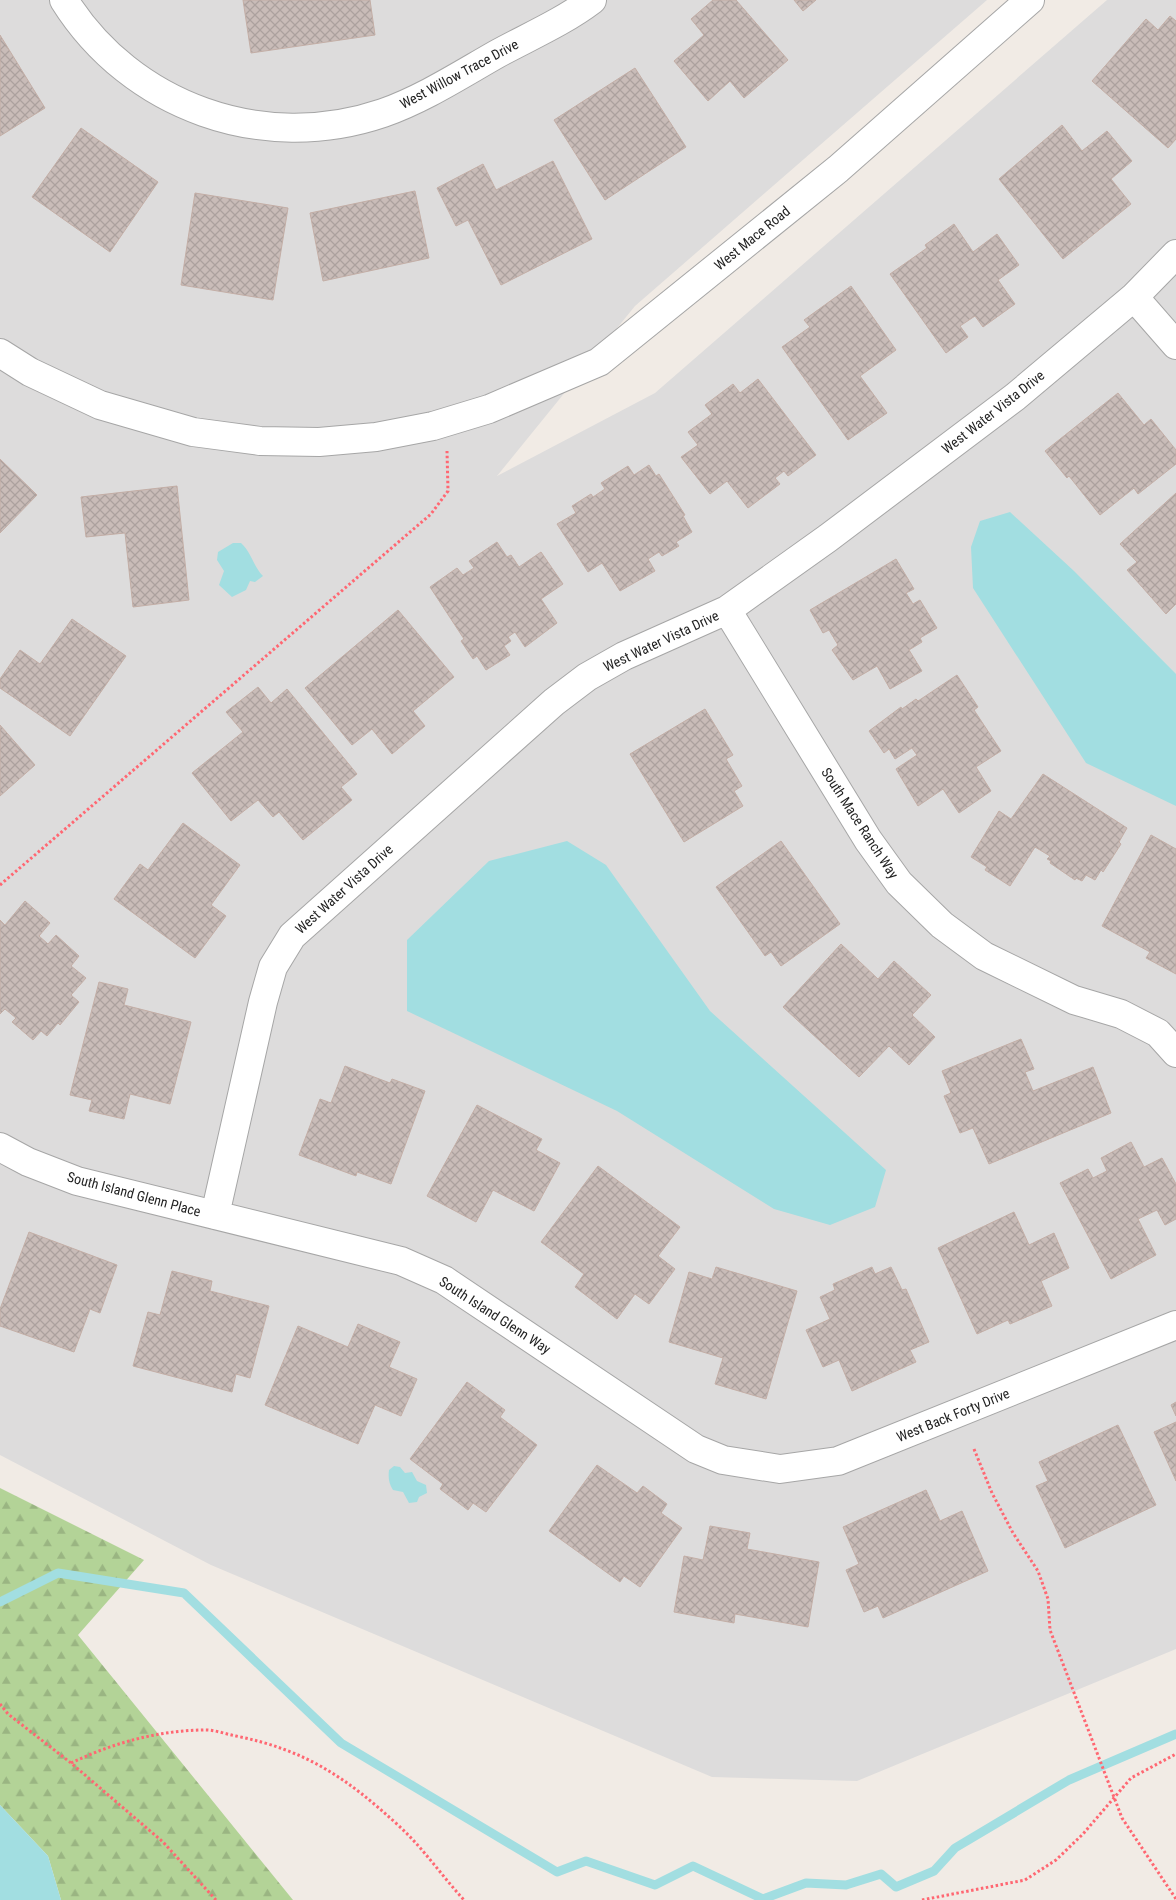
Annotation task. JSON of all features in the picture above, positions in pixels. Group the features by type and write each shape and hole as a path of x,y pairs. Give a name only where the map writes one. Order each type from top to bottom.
{"street":[{"name":"West Willow Trace Drive","path":"64,0 81,26 124,70 189,108 230,121 267,128 309,128 347,123 422,96 592,0"},
{"name":"West Mace Road","path":"0,353 30,372 100,405 193,432 260,441 319,442 376,437 442,423 489,409 599,362 838,169 1030,0"},
{"name":"West Water Vista Drive","path":"215,1215 263,1002 273,967 292,936 554,702 574,687 624,656 727,610 828,538 1007,403 1134,297 1176,254"},
{"path":"1134,297 1176,345"},
{"name":"South Mace Ranch Way","path":"727,610 868,840 899,883 911,895 942,925 984,956 1074,1000 1121,1014 1158,1033 1176,1053"},
{"name":"South Island Glenn Place","path":"0,1147 28,1162 77,1181 215,1215"},
{"name":"South Island Glenn Way","path":"215,1215 401,1261 444,1280 696,1449 723,1460"},
{"name":"West Back Forty Drive","path":"723,1460 780,1469 838,1461 1176,1324"}],"path":[{"path":"0,885 431,514 448,491 448,457 442,423"},
{"path":"974,1449 992,1493 1013,1533 1038,1571 1048,1599 1050,1630 1122,1818 1176,1899"},
{"path":"0,1704 8,1714 71,1763 163,1842 216,1900"},
{"path":"71,1763 102,1748 151,1735 204,1730 258,1740 306,1756 349,1782 401,1827 464,1900"},
{"path":"922,1900 1025,1880 1056,1860 1083,1834 1131,1778 1176,1754"}],"shaded area":[{"path":"0,0 987,0 635,306 497,476 655,393 1107,0 1176,0 1176,1649 857,1781 712,1777 211,1565 0,1455"}],"green space":[{"path":"0,1488 144,1560 78,1635 293,1900 61,1900 48,1856 0,1805"}],"water":[{"path":"1010,512 1074,571 1176,674 1176,806 1086,763 973,588 971,547 980,521"},
{"path":"233,543 241,543 245,547 263,576 255,582 250,581 246,590 232,597 219,585 224,571 217,560 218,552"},
{"path":"567,841 606,865 710,1011 886,1170 875,1207 830,1225 774,1209 617,1111 407,1011 407,940 489,861"},
{"path":"394,1466 400,1467 405,1473 412,1472 417,1481 426,1485 427,1493 419,1497 417,1502 409,1503 403,1492 393,1490 389,1478 389,1470"},
{"path":"0,1805 48,1856 61,1900 0,1900"}],"building":[{"path":"243,0 370,0 375,35 251,53"},
{"path":"713,0 736,0 788,60 744,98 730,81 708,101 674,61 704,35 691,19"},
{"path":"794,0 816,0 803,11"},
{"path":"1170,16 1176,21 1176,139 1168,148 1092,81 1146,19 1158,30"},
{"path":"0,35 45,108 0,136"},
{"path":"635,68 686,147 605,200 554,120"},
{"path":"1062,125 1082,151 1107,131 1132,161 1111,179 1131,204 1063,259 999,179"},
{"path":"81,128 158,182 110,252 32,197"},
{"path":"553,161 592,239 501,285 468,220 456,226 437,188 483,164 496,190"},
{"path":"415,191 429,258 323,281 310,213"},
{"path":"195,193 288,208 273,300 181,285"},
{"path":"954,224 973,252 997,234 1019,265 998,280 1015,304 983,327 975,316 960,326 968,337 946,353 890,274 927,248 925,245"},
{"path":"851,286 896,350 860,376 887,413 848,440 782,347 810,327 804,320"},
{"path":"758,379 816,455 788,476 784,471 775,478 780,484 748,508 727,481 710,494 681,457 698,445 688,432 712,414 705,405 733,384 740,393"},
{"path":"1118,393 1144,425 1151,419 1176,450 1176,464 1138,494 1134,488 1100,515 1069,476 1067,478 1045,451"},
{"path":"0,459 37,495 0,533"},
{"path":"649,465 656,476 659,474 685,515 683,516 692,532 676,542 679,546 662,556 659,552 648,559 655,571 620,591 602,563 588,572 557,524 576,513 572,506 591,494 593,497 605,489 601,483 628,466 634,475"},
{"path":"177,486 189,600 133,607 125,533 86,537 81,497"},
{"path":"1176,493 1176,604 1166,614 1127,570 1137,562 1120,544"},
{"path":"497,542 507,557 511,555 519,567 541,552 563,584 541,599 557,623 525,647 515,632 508,637 511,641 504,646 510,655 486,670 477,656 473,659 461,641 464,639 430,587 457,568 463,575 474,568 469,561"},
{"path":"896,559 914,589 906,593 913,604 920,600 937,628 920,638 922,642 909,650 922,671 890,689 877,666 853,680 832,650 838,645 829,630 823,633 810,610"},
{"path":"398,610 454,677 413,711 425,726 392,754 372,729 352,745 305,688"},
{"path":"72,619 126,656 70,736 0,688 0,679 20,650 40,664"},
{"path":"957,675 978,707 974,710 1001,751 976,767 991,791 959,813 943,789 918,806 896,769 917,755 912,748 895,759 889,749 884,753 869,731 901,707 902,709 916,699 918,701"},
{"path":"258,687 271,703 287,689 357,774 341,787 352,800 303,840 279,812 273,817 258,800 231,821 192,773 243,732 226,712"},
{"path":"705,709 733,755 726,759 742,786 734,791 743,806 684,842 630,754"},
{"path":"0,725 35,765 0,796"},
{"path":"1043,774 1127,828 1119,842 1121,844 1103,872 1101,870 1095,880 1086,875 1082,881 1076,878 1075,880 1050,863 1051,861 1047,859 1050,856 1035,847 1010,886 985,870 987,867 971,857 999,811 1011,819"},
{"path":"183,823 240,865 211,905 226,916 195,958 114,899 140,864 148,870"},
{"path":"1151,835 1176,849 1176,974 1146,958 1150,952 1102,926"},
{"path":"781,841 840,924 781,966 771,952 765,956 716,887"},
{"path":"25,901 50,923 39,936 48,944 56,935 79,956 71,966 86,978 71,995 79,1002 60,1025 58,1023 47,1036 41,1031 33,1040 12,1022 16,1018 5,1009 0,1014 0,920 5,925"},
{"path":"841,944 878,979 894,961 931,995 912,1015 935,1037 909,1065 889,1046 859,1077 783,1007"},
{"path":"99,982 128,989 124,1005 191,1022 170,1104 130,1094 124,1119 89,1111 92,1100 70,1095"},
{"path":"1021,1039 1034,1069 1025,1072 1033,1091 1093,1067 1111,1113 989,1164 973,1128 960,1133 944,1096 951,1093 942,1071"},
{"path":"345,1066 390,1083 392,1079 425,1091 391,1184 357,1172 356,1176 299,1155 320,1099 331,1103"},
{"path":"477,1105 542,1139 536,1150 560,1163 534,1211 493,1190 476,1222 427,1196"},
{"path":"1131,1142 1144,1167 1162,1158 1176,1184 1176,1219 1165,1225 1157,1210 1138,1219 1156,1255 1111,1279 1060,1183 1088,1169 1093,1178 1107,1171 1101,1158"},
{"path":"598,1166 680,1227 658,1256 675,1269 649,1304 635,1294 617,1319 575,1287 584,1274 541,1242"},
{"path":"1014,1212 1029,1245 1054,1233 1069,1268 1041,1281 1052,1306 1010,1324 1008,1320 977,1334 938,1248"},
{"path":"29,1232 117,1265 100,1313 90,1309 74,1352 0,1326 0,1309"},
{"path":"716,1267 797,1291 766,1399 715,1384 723,1358 669,1342 689,1272 712,1279"},
{"path":"872,1267 875,1274 891,1267 902,1290 906,1289 929,1342 910,1350 916,1362 852,1391 839,1360 823,1367 806,1330 830,1319 820,1297 835,1290 833,1284"},
{"path":"172,1271 212,1281 210,1291 269,1306 250,1378 236,1374 232,1392 133,1366 148,1312 160,1315"},
{"path":"358,1324 400,1342 389,1367 417,1379 401,1416 375,1405 358,1444 265,1405 298,1326 348,1347"},
{"path":"467,1382 505,1410 500,1417 537,1445 486,1512 473,1503 468,1510 440,1489 443,1484 410,1459"},
{"path":"1176,1402 1176,1416 1171,1405"},
{"path":"1176,1422 1176,1481 1154,1432"},
{"path":"1118,1425 1156,1505 1065,1548 1036,1486 1048,1481 1039,1462"},
{"path":"597,1465 637,1493 643,1486 667,1504 661,1513 682,1528 640,1587 624,1576 620,1582 549,1531"},
{"path":"926,1490 940,1521 962,1511 988,1571 883,1618 878,1606 864,1612 846,1570 859,1564 843,1527"},
{"path":"710,1526 750,1533 747,1549 819,1562 808,1627 735,1614 734,1623 674,1612 684,1556 703,1560"}],"waterway":[{"path":"0,1602 58,1573 184,1593 341,1743 557,1872 586,1861 655,1885 693,1866 763,1899 806,1883 846,1885 881,1874 896,1887 934,1871 955,1848 1069,1780 1176,1734"}]}
